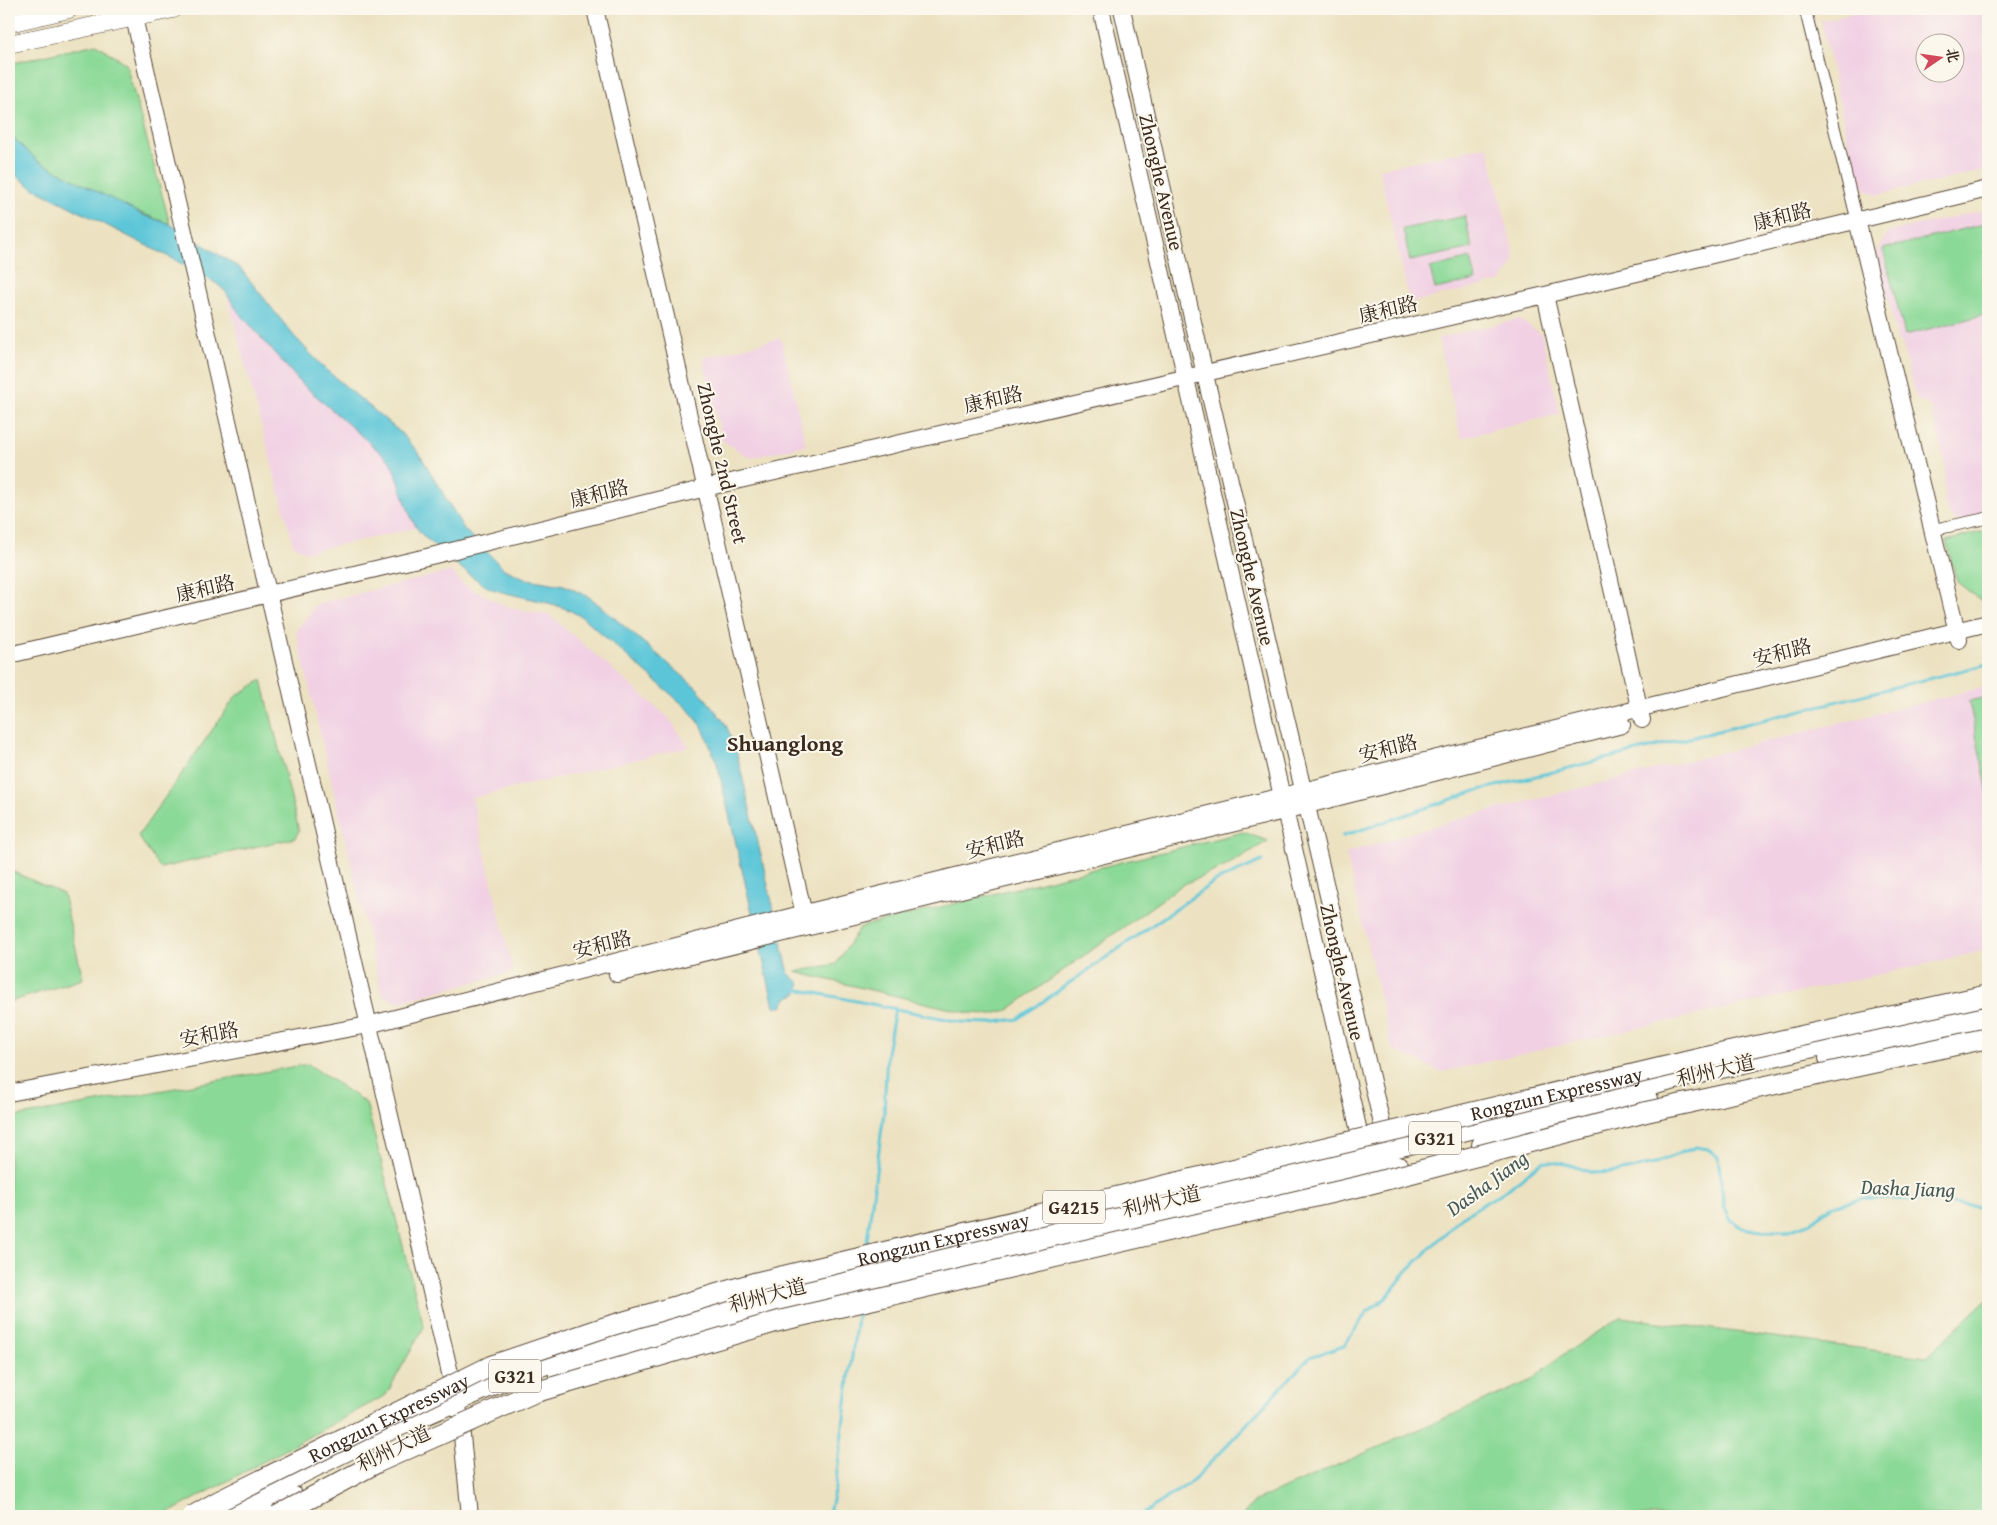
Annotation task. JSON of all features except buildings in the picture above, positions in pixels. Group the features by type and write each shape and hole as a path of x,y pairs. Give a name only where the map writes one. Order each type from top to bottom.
{"highway":[{"name":"Rongzun Expressway","path":"193,1516 219,1501 491,1366 606,1327 754,1283 1712,1056 1988,995"},
{"name":"利州大道","path":"216,1516 376,1436 532,1383 833,1287 1708,1071 1988,1007"},
{"name":"利州大道","path":"885,1273 1392,1169 1668,1094 1988,1024"},
{"name":"Rongzun Expressway","path":"277,1516 378,1462 533,1393 779,1320 1361,1186 1646,1112 1988,1038"},
{"name":"利州大道","path":"256,1516 458,1409"}],"main road":[{"path":"9,23 69,9"},
{"path":"9,44 133,13 173,9"}],"street":[{"name":"Zhonghe 2nd Street","path":"595,9 711,487"},
{"name":"Zhonghe 2nd Street","path":"605,9 711,487 810,919"},
{"name":"Zhonghe Avenue","path":"1101,9 1364,1155"},
{"name":"Zhonghe Avenue","path":"1122,9 1204,372 1388,1149"},
{"path":"1805,9 1957,636"},
{"path":"133,13 458,1409 470,1516"},
{"name":"康和路","path":"9,655 268,595 711,487 1186,376 1545,295 1988,189"},
{"path":"1545,295 1641,714"},
{"path":"1932,530 1988,518"},
{"name":"安和路","path":"9,1102 369,1029 1957,636 1988,623"},
{"name":"安和路","path":"1957,636 1988,634"},
{"name":"安和路","path":"9,1093 369,1029"}],"shaded area":[{"path":"1873,9 1988,9 1988,170 1876,195 1858,185 1821,21"},
{"path":"1488,146 1515,260 1502,281 1410,303 1379,169"},
{"path":"1988,209 1988,515 1957,521 1951,517 1944,502 1945,463 1932,411 1930,406 1918,400 1914,393 1902,343 1898,341 1877,251 1888,232"},
{"path":"226,292 237,310 300,382 389,460 398,475 417,528 305,552 293,544"},
{"path":"1519,319 1542,335 1560,414 1461,438 1438,338"},
{"path":"781,338 806,445 750,458 722,440 703,358"},
{"path":"451,571 464,585 504,605 523,611 548,614 669,718 689,747 472,798 513,972 398,1002 382,995 296,631 316,604"},
{"path":"1988,686 1988,950 1441,1072 1392,1049 1346,853 1461,818"}],"green space":[{"path":"96,44 126,64 170,224 119,204 66,179 33,157 9,134 9,64"},
{"path":"1465,216 1472,248 1410,261 1403,229"},
{"path":"1988,223 1988,314 1905,335 1883,249"},
{"path":"1471,258 1476,280 1435,289 1430,268"},
{"path":"1988,530 1988,601 1983,602 1957,582 1946,541"},
{"path":"262,680 299,831 295,838 160,868 138,836 236,696"},
{"path":"1988,697 1988,793 1969,701"},
{"path":"1243,832 1268,841 1224,867 1182,885 1008,1010 992,1014 968,1013 795,972 836,964 860,927"},
{"path":"9,870 63,894 83,979 9,1002"},
{"path":"308,1064 366,1103 424,1327 386,1395 163,1516 9,1516 9,1118"},
{"path":"1988,1299 1988,1516 1242,1516 1255,1501 1532,1380 1558,1358 1621,1317 1926,1357"}],"water":[{"path":"9,134 38,161 143,215 170,224 240,268 294,336 325,369 400,432 419,453 464,529 504,569 527,579 564,585 591,598 697,688 725,723 735,746 789,974 800,983 797,994 788,997 782,1007 774,1006 717,763 702,726 688,709 582,617 550,603 492,589 476,580 441,552 418,530 413,522 389,460 300,382 237,310 226,292 217,284 175,260 33,188 9,170"}],"waterway":[{"path":"1343,836 1476,791 1988,664"},
{"path":"796,989 961,1022 988,1023 1018,1019 1214,882 1262,861"},
{"path":"866,1248 884,1112 887,1053 895,1008"},
{"name":"Dasha Jiang","path":"1140,1516 1194,1480 1310,1357 1344,1346 1367,1312 1386,1298 1407,1271 1462,1217 1508,1189 1543,1161 1567,1164 1593,1173 1618,1172 1650,1165 1696,1147 1708,1149 1718,1157 1724,1206 1730,1219 1742,1228 1762,1231 1788,1231 1808,1224 1832,1206 1864,1198 1923,1200 1988,1207"},
{"path":"828,1516 835,1488 858,1309"}],"district":[{"name":"Shuanglong","path":"785,743"}]}
